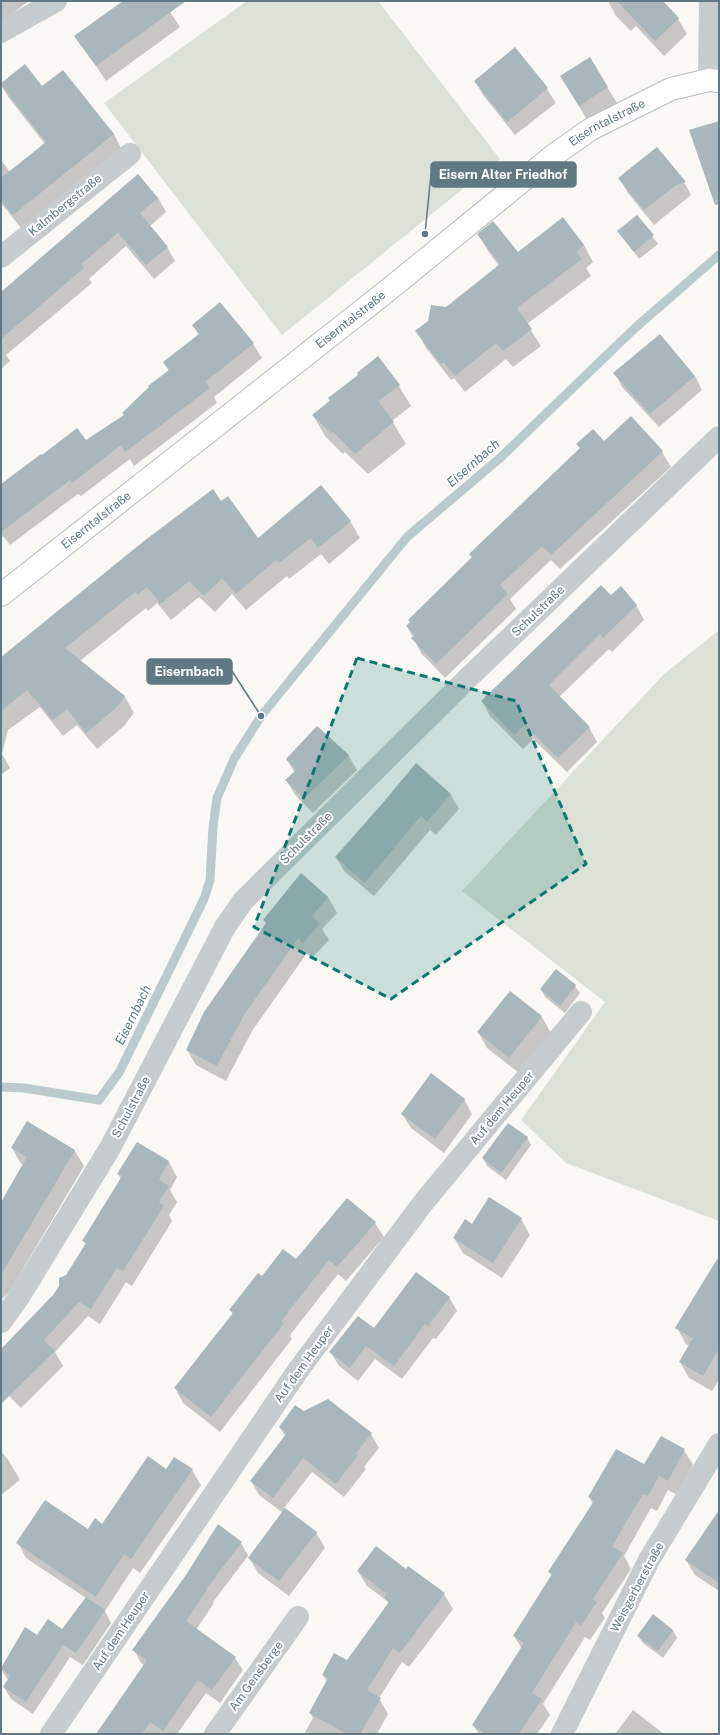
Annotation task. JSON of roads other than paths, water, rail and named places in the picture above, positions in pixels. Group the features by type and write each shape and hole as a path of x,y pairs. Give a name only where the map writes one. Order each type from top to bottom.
{"main road":[{"name":"Eiserntalstraße","path":"1,595 387,291 554,154 591,129 670,89 714,81"}],"street":[{"path":"1,32 56,1"},
{"path":"710,1 714,81"},
{"name":"Kalmbergstraße","path":"1,257 130,154"},
{"name":"Schulstraße","path":"1,1322 19,1297 110,1148 225,927 243,901 468,679 719,437"},
{"name":"Auf dem Heuper","path":"51,1734 299,1369 423,1203 581,1012"},
{"name":"Weisgerberstraße","path":"562,1734 649,1560 719,1444"},
{"name":"Am Gensberge","path":"215,1734 298,1617"}],"waterway":[{"name":"Eisernbach","path":"1,1087 24,1088 99,1100 120,1071 204,899 210,880 213,827 217,798 234,759 261,716 407,537 500,458 635,328 719,255"}],"place":[{"name":"Eisern Alter Friedhof","path":"425,234"},
{"name":"Eisernbach","path":"261,716"}]}
